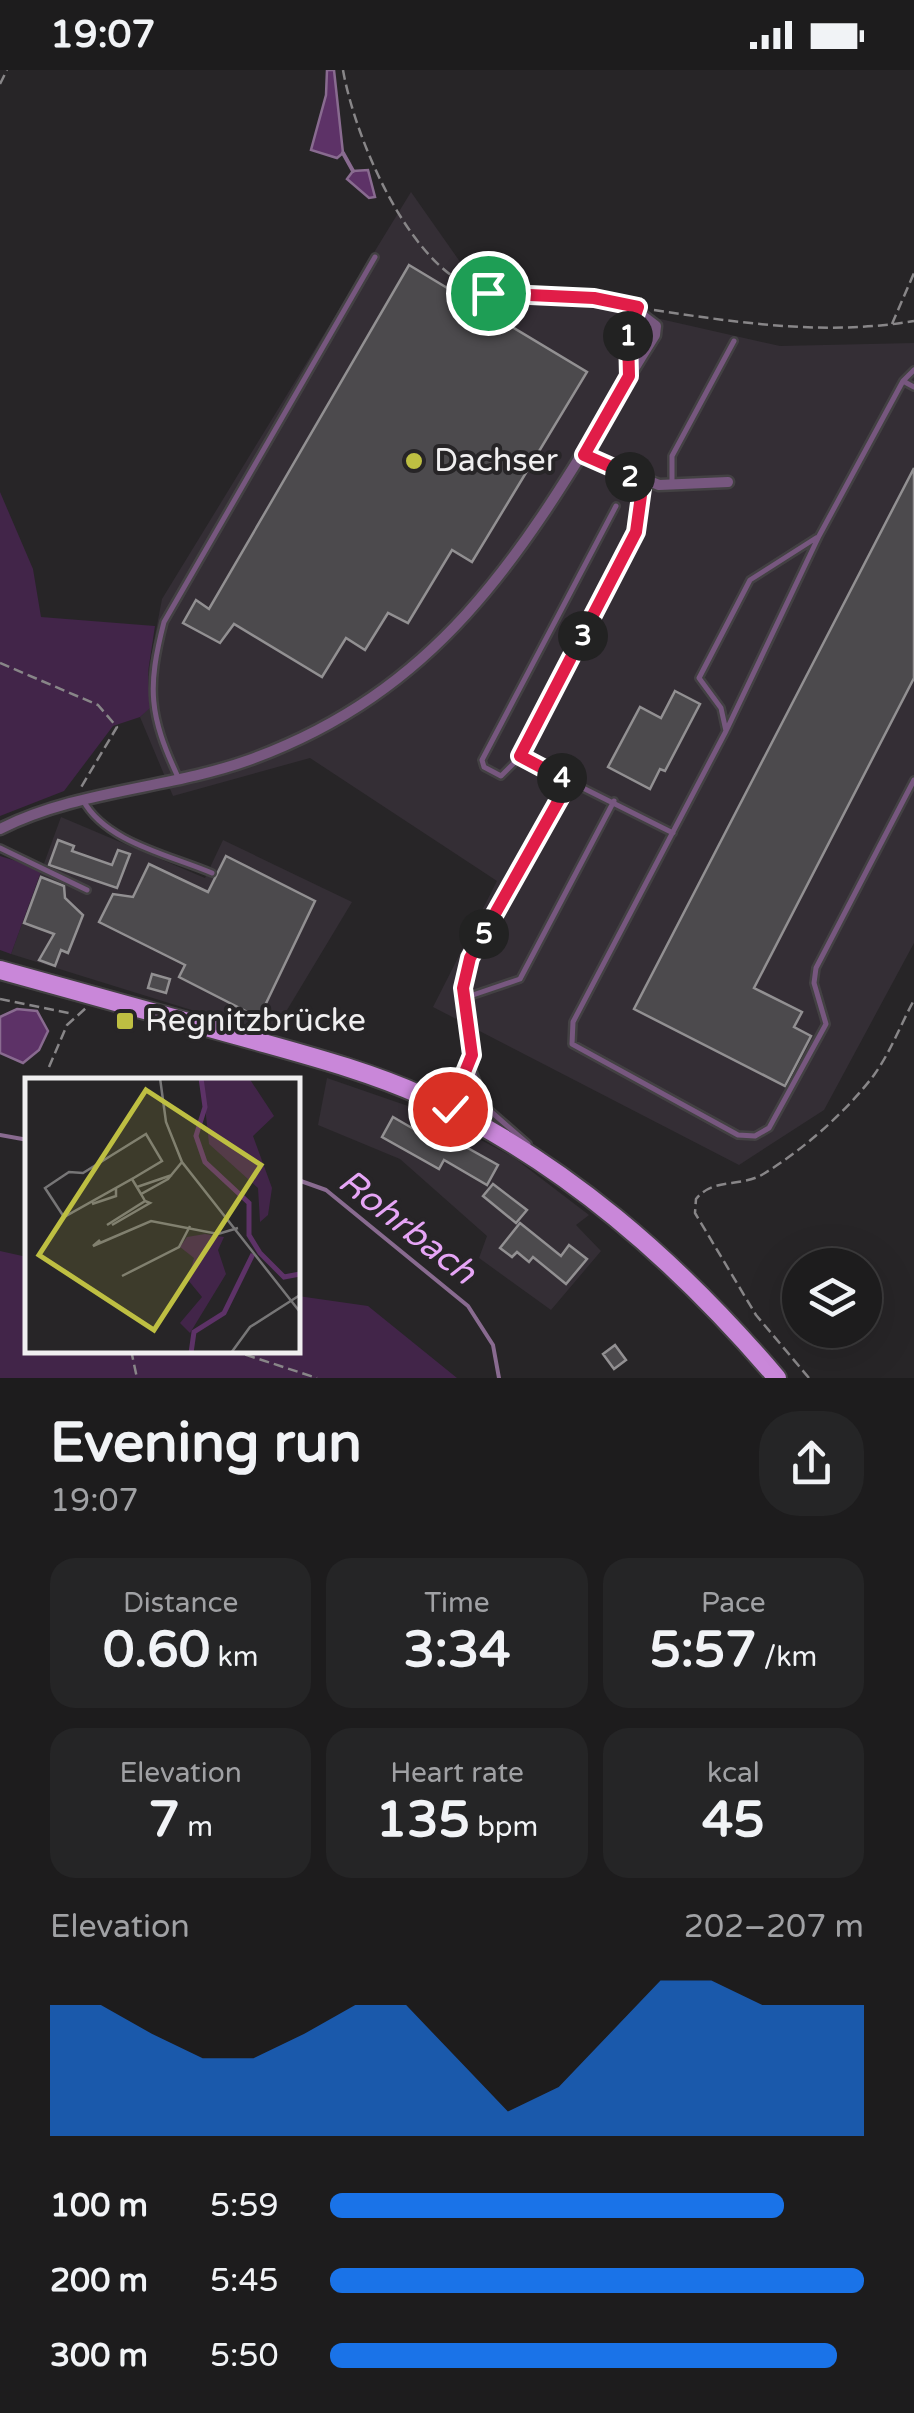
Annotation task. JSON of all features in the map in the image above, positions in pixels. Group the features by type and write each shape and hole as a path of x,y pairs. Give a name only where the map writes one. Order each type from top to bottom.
{"main road":[{"path":"0,970 351,1069 450,1109 550,1168 685,1276 778,1378"}],"street":[{"path":"0,829 78,802 179,780 283,745 364,701 410,668 462,622 509,568 584,455 657,330 643,316 629,324 629,376"},
{"path":"584,455 643,481 672,486 728,482"}],"lane":[{"path":"179,780 155,728 152,667 164,622 375,257"},
{"path":"672,486 672,456 734,341"},
{"path":"914,370 902,381 819,536 726,731 573,1022 570,1039 581,1052 738,1135 754,1136 776,1121 824,1031 826,1018 814,983 816,968 914,780"},
{"path":"902,381 914,387"},
{"path":"616,506 482,760 484,767 501,776 520,756 636,532 643,481"},
{"path":"726,731 721,708 700,678 750,580 819,536"},
{"path":"520,756 673,833"},
{"path":"550,1168 488,1109 470,1064 464,998 470,958 569,782"},
{"path":"78,802 109,830 212,873"},
{"path":"464,998 520,979 614,802"},
{"path":"0,848 87,890"},
{"path":"450,1109 470,1064"}],"path":[{"path":"0,84 6,70"},
{"path":"344,70 368,147 418,244 442,269 488,293 594,298 638,307 629,324"},
{"path":"892,325 914,273"},
{"path":"652,309 780,326 892,325 914,321"},
{"path":"0,663 98,705 117,727 78,802"},
{"path":"49,1066 74,1014 99,997"},
{"path":"0,999 74,1014"},
{"path":"809,1378 756,1314 695,1213 696,1199 712,1185 749,1181 766,1173 825,1127 875,1074 914,1000"},
{"path":"132,1353 137,1378"},
{"path":"240,1353 317,1378"}],"shaded area":[{"path":"327,70 334,70 343,153 337,158 311,150 326,95"},
{"path":"368,170 375,197 369,198 347,179 353,171"},
{"path":"411,192 470,276 780,346 914,343 914,943 824,1110 739,1165 433,1007 497,881 310,758 173,796 140,717 150,707 148,672 162,599"},
{"path":"0,492 33,569 41,617 155,626 148,672 150,708 140,717 113,726 64,791 0,816"},
{"path":"61,817 205,878 223,840 352,902 272,1035 11,954"},
{"path":"0,856 42,869 11,954 0,950"},
{"path":"17,1009 37,1011 48,1031 39,1050 23,1063 0,1053 0,1017"},
{"path":"327,1078 434,1115 513,1157 589,1215 576,1225 601,1251 551,1310 479,1258 487,1236 400,1159 318,1125"},
{"path":"0,1251 25,1257 25,1353 300,1353 300,1296 368,1306 457,1378 0,1378"}],"building":[{"name":"Dachser","path":"409,265 587,372 472,562 452,550 408,623 388,613 365,650 346,638 322,677 234,624 220,643 183,623 196,600 209,609"},
{"path":"914,468 914,678 754,988 802,1012 794,1027 811,1036 785,1086 634,1009"},
{"path":"675,691 700,704 665,771 660,769 650,789 608,767 640,707 661,718"},
{"path":"58,840 74,846 72,851 112,865 118,850 130,854 117,888 49,865"},
{"path":"226,856 315,901 259,1018 179,977 185,965 99,922 113,894 133,897 149,864 208,892"},
{"path":"41,877 64,886 65,898 83,915 68,953 61,950 55,966 39,960 54,934 24,923"},
{"path":"152,974 170,979 166,993 148,988"},
{"path":"393,1117 450,1150 455,1141 498,1165 487,1185 444,1160 439,1169 382,1137"},
{"path":"493,1184 527,1210 516,1223 483,1196"},
{"path":"520,1223 561,1256 569,1245 587,1259 566,1284 533,1257 529,1262 517,1252 512,1257 500,1248"},
{"path":"615,1345 626,1360 614,1369 603,1354"}],"waterway":[{"path":"343,153 353,171"},
{"name":"Rohrbach","path":"0,1135 25,1139"},
{"name":"Rohrbach","path":"300,1181 326,1190 468,1306 493,1345 499,1378"}],"place":[{"name":"Dachser","path":"414,461"},
{"name":"Regnitzbrücke","path":"125,1021"}],"route":[{"path":"450,1109 472,1055 463,988 470,958 569,782 520,756 636,532 643,481 584,455 629,376 629,324 638,307 594,298 488,293"}]}
